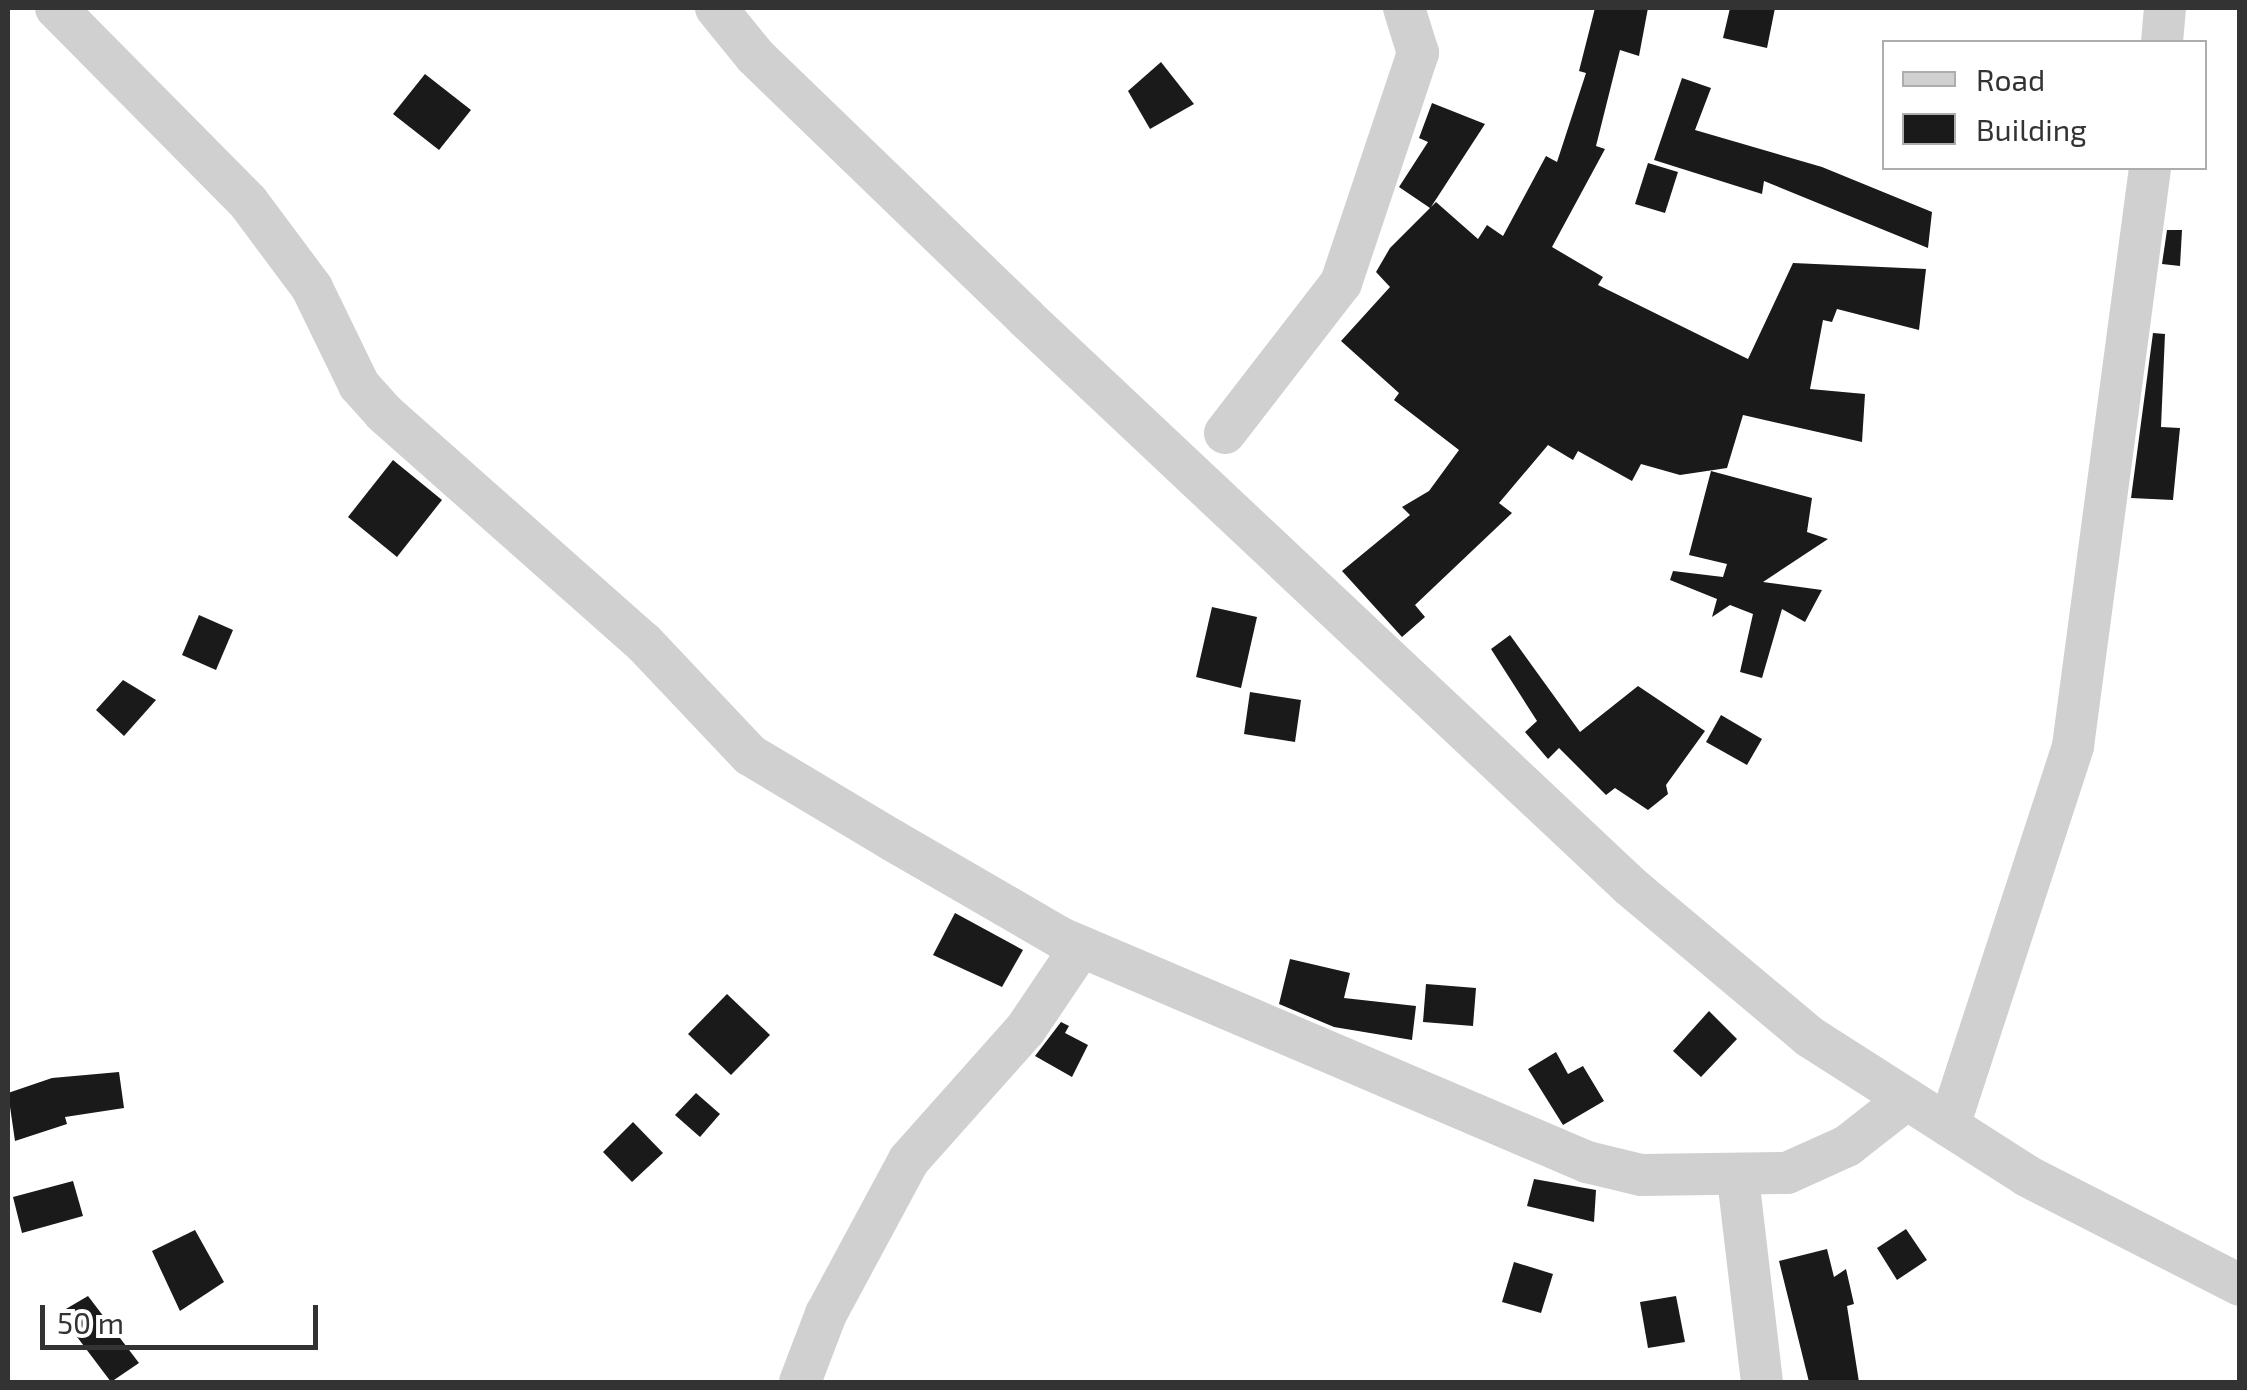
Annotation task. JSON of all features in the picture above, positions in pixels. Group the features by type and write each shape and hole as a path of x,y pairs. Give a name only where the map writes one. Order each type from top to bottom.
{"street":[{"path":"56,8 248,202 312,288 359,385 384,413 644,643 750,755 1081,948 1587,1162 1641,1175 1738,1178 1824,1158 1907,1099"},
{"path":"716,8 754,56 1024,317 1630,886 1810,1037 2027,1176 2240,1285"},
{"path":"1225,433 1342,284 1418,52 1404,8"},
{"path":"2162,40 2166,8"},
{"path":"1949,1126 2073,746 2150,170"},
{"path":"800,1382 826,1314 909,1160 1025,1030 1081,948"},
{"path":"1738,1178 1762,1382"}],"building":[{"path":"1595,8 1648,8 1639,56 1620,50 1596,146 1605,149 1552,247 1603,277 1598,285 1748,359 1793,263 1926,269 1919,330 1837,309 1832,322 1823,320 1810,389 1865,394 1862,442 1743,415 1727,468 1680,475 1641,464 1632,481 1578,451 1573,460 1548,445 1499,503 1512,513 1415,605 1425,617 1402,637 1342,571 1410,515 1402,507 1429,491 1459,450 1394,400 1399,393 1341,341 1390,287 1376,272 1390,248 1430,208 1399,187 1428,142 1419,138 1432,103 1485,124 1431,207 1436,202 1478,239 1487,225 1503,236 1546,156 1557,162 1586,73 1579,71"},
{"path":"1730,8 1775,8 1767,48 1723,38"},
{"path":"1161,62 1194,104 1150,129 1128,91"},
{"path":"425,74 471,110 439,150 393,114"},
{"path":"1682,78 1711,88 1695,130 1822,167 1932,212 1928,248 1764,181 1762,194 1654,160"},
{"path":"1648,163 1678,172 1665,213 1635,204"},
{"path":"2167,230 2182,230 2180,266 2162,264"},
{"path":"2153,333 2165,334 2161,427 2180,428 2173,500 2131,498"},
{"path":"393,460 442,500 397,557 348,517"},
{"path":"1711,471 1812,498 1807,532 1828,539 1763,582 1822,590 1805,622 1782,609 1762,678 1740,672 1753,614 1730,605 1712,617 1717,599 1670,580 1673,571 1723,577 1727,564 1689,555"},
{"path":"1212,607 1257,617 1241,688 1196,677"},
{"path":"199,615 233,630 216,670 182,655"},
{"path":"1510,635 1580,732 1638,686 1705,731 1666,785 1668,794 1648,810 1615,788 1606,795 1559,748 1548,759 1525,732 1537,721 1491,649"},
{"path":"123,680 156,700 124,736 96,710"},
{"path":"1250,692 1301,700 1295,742 1244,734"},
{"path":"1721,715 1762,739 1747,765 1706,742"},
{"path":"955,913 1023,950 1002,987 933,955"},
{"path":"1290,959 1350,973 1344,998 1416,1006 1412,1040 1334,1027 1279,1004"},
{"path":"1426,984 1476,988 1473,1026 1423,1022"},
{"path":"727,994 770,1035 731,1075 688,1034"},
{"path":"1709,1011 1737,1039 1701,1077 1673,1051"},
{"path":"1061,1022 1069,1026 1065,1033 1088,1045 1072,1077 1035,1056"},
{"path":"1556,1052 1568,1074 1583,1066 1604,1101 1563,1125 1528,1069"},
{"path":"119,1072 124,1108 65,1117 67,1124 15,1141 8,1093 52,1078"},
{"path":"696,1093 720,1114 700,1137 675,1115"},
{"path":"633,1122 663,1153 632,1182 603,1152"},
{"path":"1534,1179 1596,1190 1594,1222 1527,1206"},
{"path":"73,1181 83,1216 22,1233 13,1197"},
{"path":"1906,1229 1927,1260 1897,1280 1877,1248"},
{"path":"195,1230 224,1282 180,1311 152,1251"},
{"path":"1827,1249 1834,1277 1846,1269 1854,1304 1847,1306 1859,1382 1809,1382 1779,1261"},
{"path":"1514,1262 1553,1274 1541,1313 1502,1302"},
{"path":"88,1296 139,1363 111,1382 59,1313"},
{"path":"1676,1296 1685,1342 1648,1348 1640,1302"}]}
